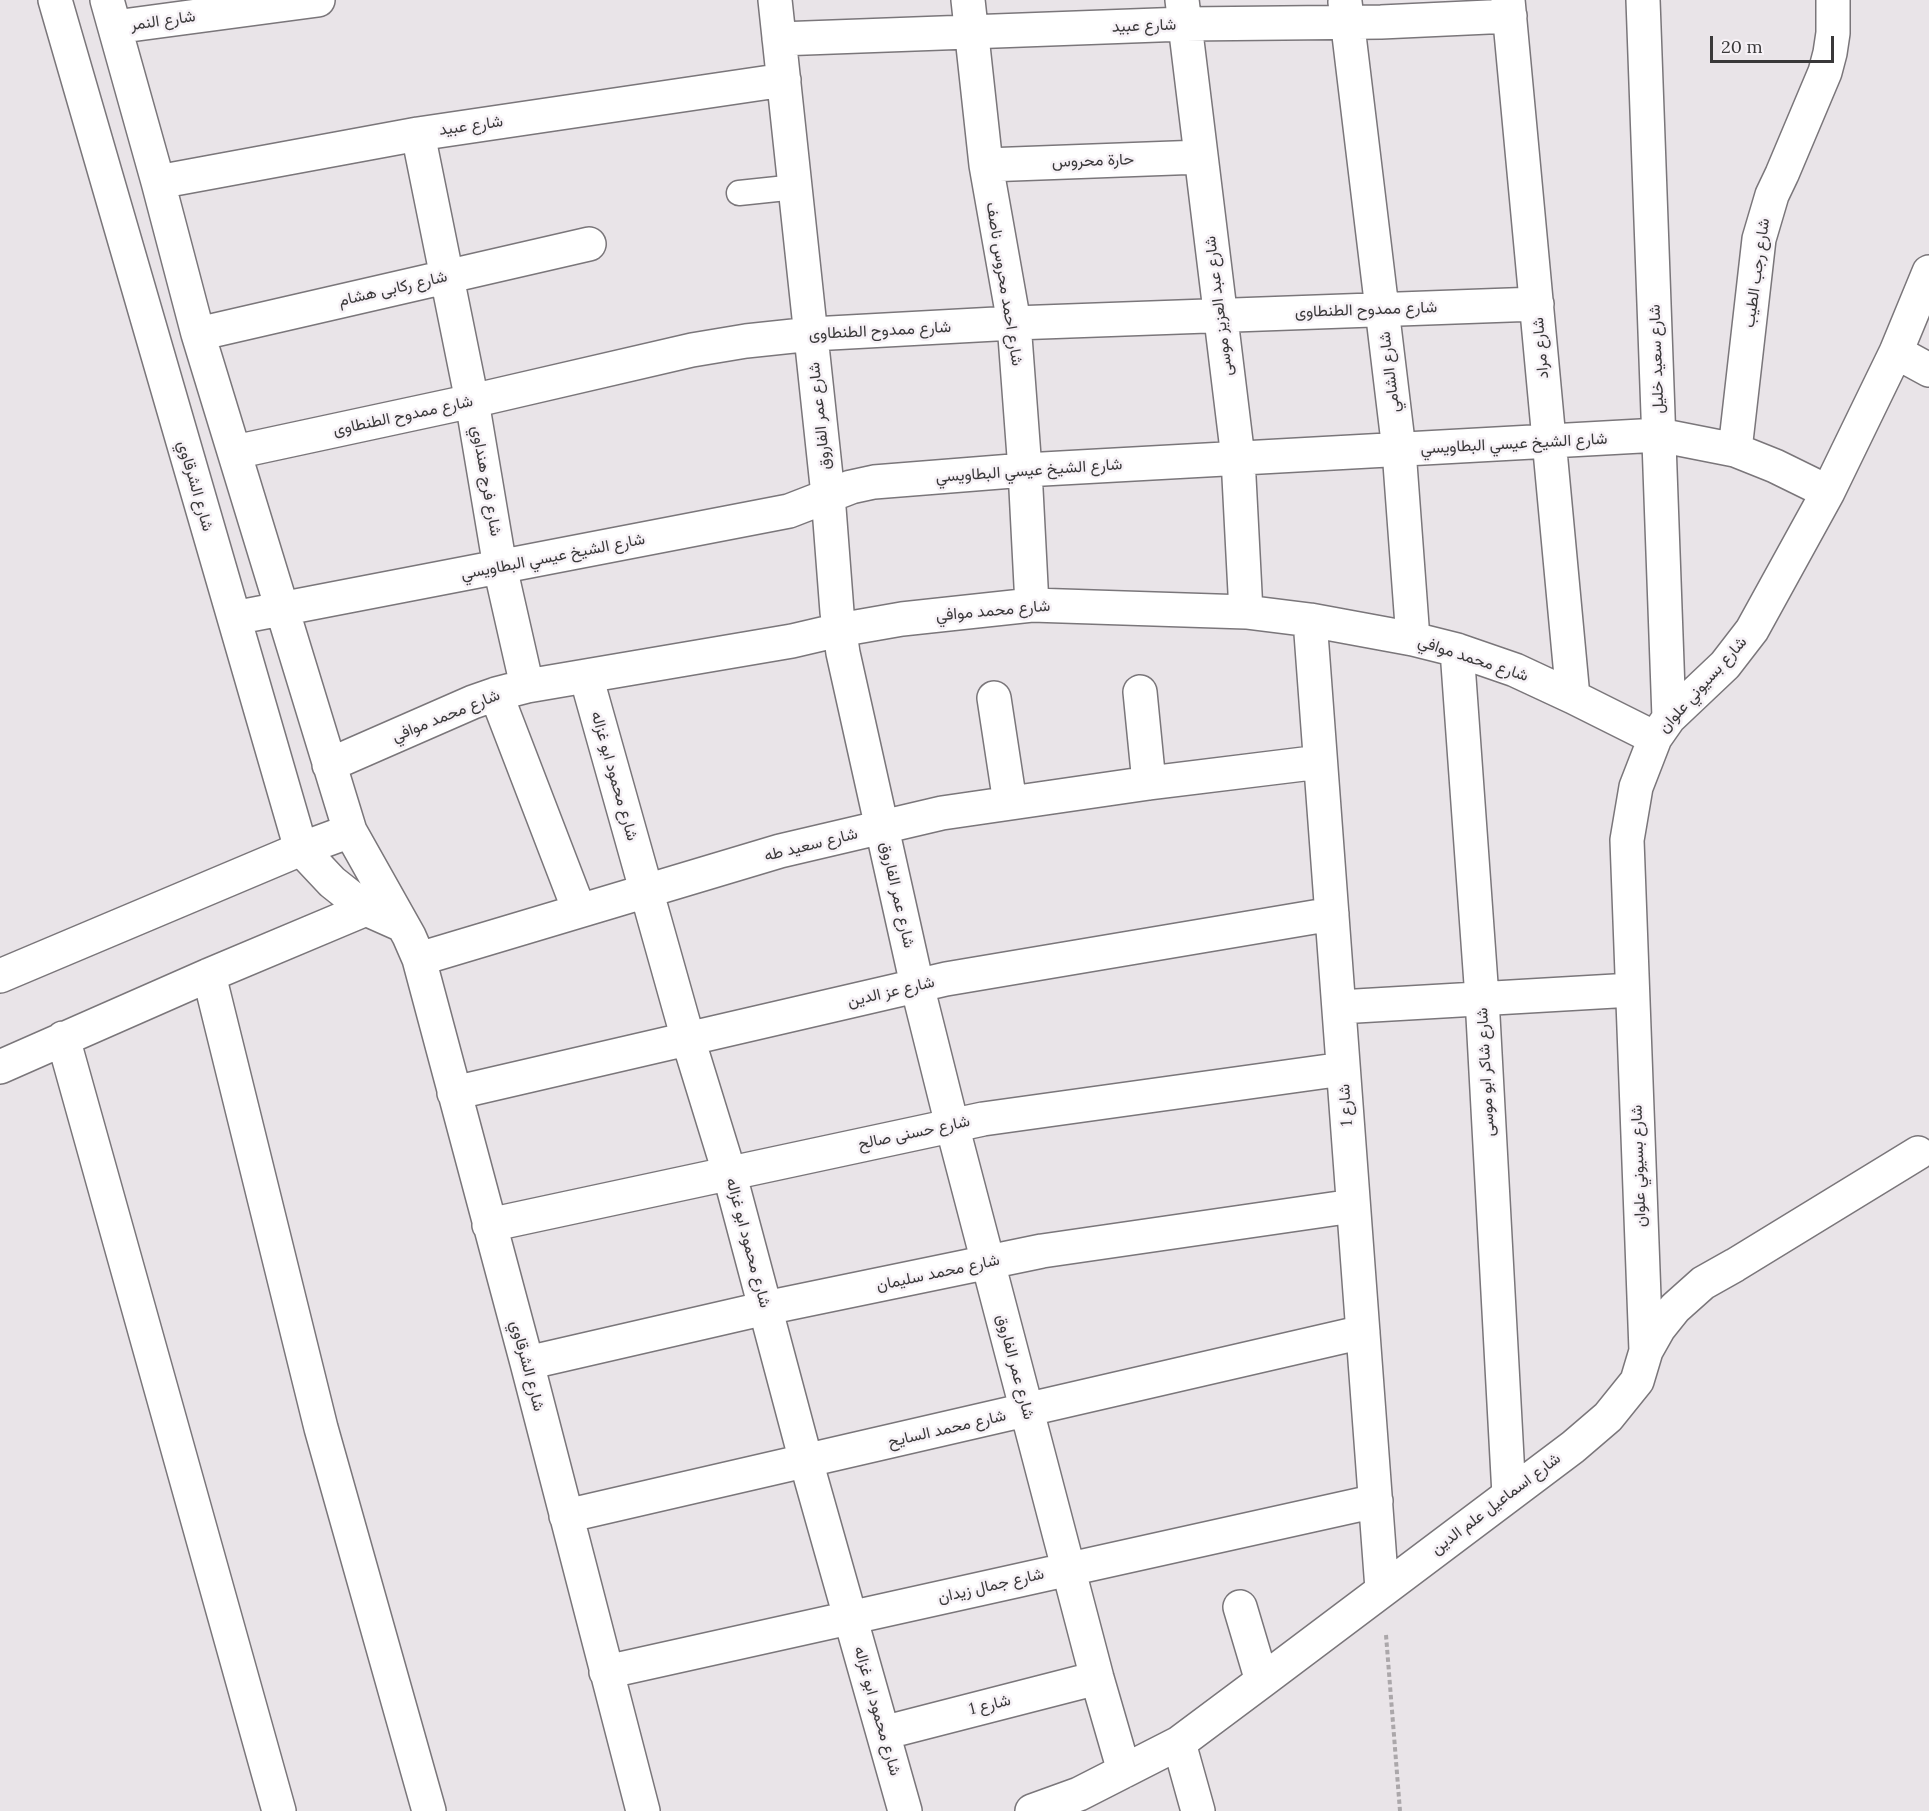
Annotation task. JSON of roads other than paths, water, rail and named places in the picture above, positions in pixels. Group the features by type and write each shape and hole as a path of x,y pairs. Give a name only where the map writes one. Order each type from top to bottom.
{"street":[{"name":"شارع الشرقاوي","path":"55,0 301,849 332,882 366,909 402,925"},
{"name":"شارع النمر","path":"111,14 318,0"},
{"name":"شارع عمر الفاروق","path":"775,0 812,334 839,630 917,985 1026,1410 1124,1771"},
{"name":"شارع احمد محروس ناصف","path":"968,0 986,165 1014,323 1032,605"},
{"name":"شارع سعيد خليل","path":"1643,0 1659,435 1662,728"},
{"name":"شارع رجب الطيب","path":"1735,450 1759,239 1772,195 1825,72 1833,33 1833,0"},
{"name":"شارع عبيد","path":"779,39 970,32 1184,12 1509,8"},
{"name":"شارع مراد","path":"1509,8 1574,697"},
{"name":"شارع الشامي","path":"1347,11 1399,450 1413,639"},
{"name":"شارع عبد العزيز موسى","path":"1184,12 1238,458 1246,612"},
{"name":"شارع الشرقاوي","path":"111,14 198,333 350,831 409,936 418,959 527,1363 643,1811"},
{"name":"شارع عبيد","path":"158,182 418,134 784,80"},
{"path":"82,96 130,85"},
{"name":"شارع فرج هنداوي","path":"418,134 472,401 500,567 511,690 579,910"},
{"name":"حارة محروس","path":"986,165 1201,157"},
{"name":"شارع ركابى هشام","path":"198,333 589,244"},
{"name":"شارع بسيوني علوان","path":"1646,1351 1627,840 1636,787 1662,728 1725,665 1752,630 1828,492 1896,352 1929,272"},
{"name":"شارع ممدوح الطنطاوى","path":"235,452 472,401 692,350 746,341 812,334 1014,323 1537,304"},
{"path":"1896,352 1929,370"},
{"name":"شارع الشيخ عيسي البطاويسي","path":"234,618 789,511 851,487 874,482 1025,470 1659,435 1735,450 1776,466 1828,492"},
{"name":"شارع محمد موافي","path":"329,765 511,690 792,641 902,619 1032,605 1246,612 1310,620 1413,639 1515,670 1574,697 1662,728"},
{"name":"شارع 1","path":"1310,620 1382,1589"},
{"name":"شارع شاكر ابو موسى","path":"1457,651 1482,998 1509,1495"},
{"name":"شارع محمود ابو غزاله","path":"586,676 688,1039 729,1172 806,1461 905,1811"},
{"path":"1140,692 1149,783"},
{"path":"994,698 1010,803"},
{"name":"شارع سعيد طه","path":"418,959 780,851 942,813 1149,783 1320,762"},
{"path":"0,976 301,849 350,831"},
{"path":"0,1067 366,909"},
{"name":"شارع عز الدين","path":"454,1093 917,985 1332,914"},
{"path":"209,975 321,1428 429,1811"},
{"path":"1339,1007 1632,990"},
{"path":"63,1038 279,1811"},
{"name":"شارع حسنى صالح","path":"489,1225 729,1172 1015,1113 1343,1069"},
{"name":"شارع اسماعيل علم الدين","path":"1032,1811 1079,1794 1179,1743 1509,1495 1608,1417 1637,1381 1646,1351 1659,1328 1675,1308 1703,1283 1917,1153"},
{"name":"شارع محمد سليمان","path":"527,1363 766,1308 988,1262 1094,1243 1353,1206"},
{"name":"شارع محمد السايح","path":"566,1516 1363,1332"},
{"name":"شارع جمال زيدان","path":"606,1672 1376,1501"},
{"path":"1240,1607 1262,1681"},
{"name":"شارع 1","path":"883,1733 1097,1678"},
{"path":"1179,1743 1198,1811"}],"lane":[{"path":"739,193 796,187"}]}
